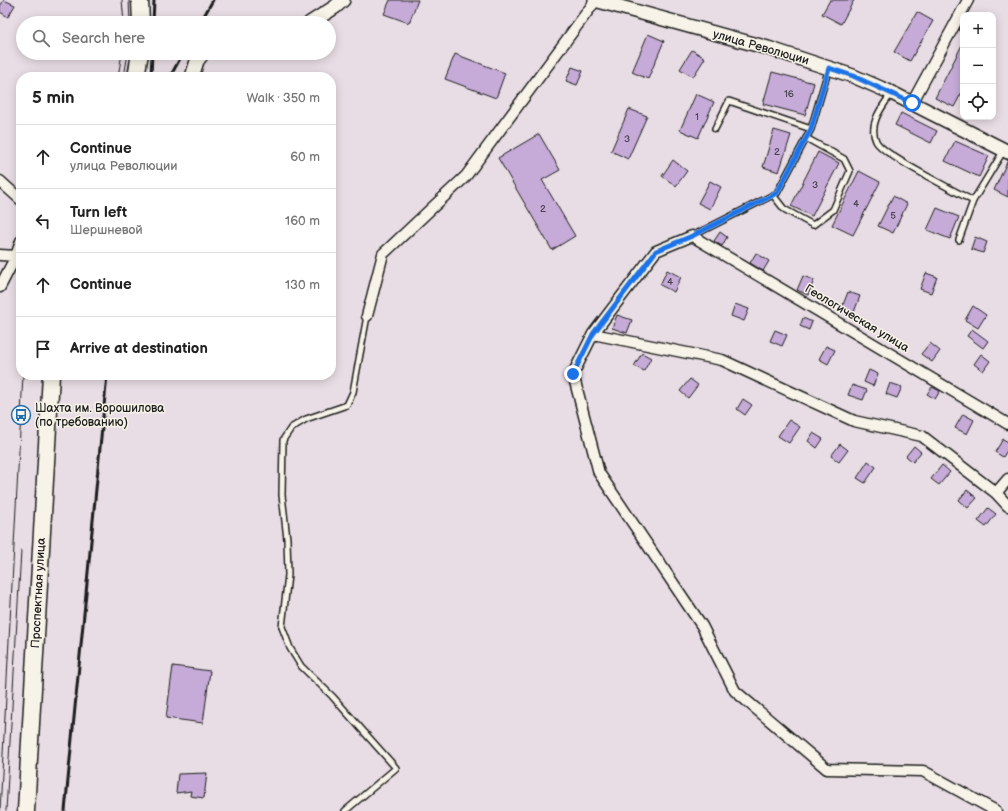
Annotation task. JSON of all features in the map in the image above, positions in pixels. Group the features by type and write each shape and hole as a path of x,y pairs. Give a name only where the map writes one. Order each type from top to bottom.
{"main road":[{"path":"140,0 141,16"},
{"path":"137,72 139,60"},
{"name":"Проспектная улица","path":"26,811 51,380"}],"street":[{"path":"322,16 335,8 343,0"},
{"path":"367,316 383,254 466,176 595,0"},
{"name":"улица Революции","path":"595,0 628,7 768,48 829,68 892,93 1006,151"},
{"path":"912,103 968,0"},
{"path":"194,72 198,60"},
{"path":"0,180 16,195"},
{"path":"692,236 656,251 593,334 573,374 599,473 702,626 734,691 827,769 923,771 996,811"},
{"name":"Геологическая улица","path":"692,236 1008,424"},
{"path":"0,255 16,257"},
{"path":"0,287 16,260"},
{"path":"593,334 722,360 854,421 922,436 996,493 1008,506"},
{"path":"996,493 1008,479"}],"lane":[{"path":"692,236 777,193 811,129 829,68"},
{"path":"892,93 876,116 876,142 886,151 973,201"},
{"path":"715,129 729,101 811,129"},
{"path":"773,195 784,209 813,225 834,210 850,171 844,159 806,138"},
{"path":"959,240 973,201 1006,151"},
{"path":"345,811 396,768 332,696 301,666 290,648 282,627 288,575 287,539 282,495 283,440 290,428 306,419 347,406 353,392 367,316"}],"building":[{"path":"4,0 15,5 8,17 0,12 0,6"},
{"path":"390,0 418,0 409,23 384,14"},
{"path":"830,0 854,0 841,24 822,14"},
{"path":"917,12 933,21 910,61 894,52"},
{"path":"648,34 664,41 648,79 632,72"},
{"path":"960,49 960,96 954,107 935,98"},
{"path":"692,50 705,58 693,77 680,69"},
{"path":"455,54 505,73 496,98 445,79"},
{"path":"572,67 583,71 577,85 566,81"},
{"path":"772,72 814,83 805,115 763,104"},
{"path":"696,94 714,102 698,138 680,130"},
{"path":"629,109 647,116 628,159 611,151"},
{"path":"901,113 937,131 931,143 895,125"},
{"path":"774,130 791,135 779,172 763,167"},
{"path":"539,134 560,170 542,180 575,236 552,250 498,158"},
{"path":"955,141 989,156 979,177 945,161"},
{"path":"818,152 839,163 812,216 791,206"},
{"path":"673,160 687,171 676,186 662,176"},
{"path":"1008,160 1008,197 994,190"},
{"path":"859,171 880,182 853,235 832,225"},
{"path":"710,181 721,187 710,209 698,203"},
{"path":"893,196 907,204 893,233 878,226"},
{"path":"937,208 959,217 950,239 927,230"},
{"path":"720,232 727,237 722,246 714,241"},
{"path":"975,237 987,242 983,253 971,249"},
{"path":"756,253 769,261 763,271 750,263"},
{"path":"667,270 681,277 674,292 660,285"},
{"path":"926,273 937,277 931,293 920,289"},
{"path":"803,276 814,280 808,295 797,290"},
{"path":"848,292 860,296 853,315 841,310"},
{"path":"735,304 749,309 744,321 731,316"},
{"path":"973,306 986,315 978,328 965,320"},
{"path":"617,315 632,320 627,333 612,328"},
{"path":"803,318 812,322 809,330 800,326"},
{"path":"972,329 988,341 983,348 967,336"},
{"path":"775,330 787,335 782,346 770,341"},
{"path":"930,343 940,351 932,362 921,354"},
{"path":"826,346 835,350 828,364 819,359"},
{"path":"642,353 651,358 644,371 634,366"},
{"path":"981,354 990,361 983,371 974,364"},
{"path":"869,370 878,374 873,386 864,382"},
{"path":"690,379 698,385 688,398 680,391"},
{"path":"890,383 902,387 897,398 886,394"},
{"path":"852,385 867,390 863,400 848,395"},
{"path":"932,387 940,391 935,399 927,394"},
{"path":"743,399 752,405 745,415 737,409"},
{"path":"963,414 974,420 967,434 955,428"},
{"path":"789,420 800,427 789,443 778,436"},
{"path":"813,433 823,439 817,448 808,441"},
{"path":"1003,439 1008,442 1008,449 1003,457 995,452"},
{"path":"840,444 848,450 839,462 831,456"},
{"path":"914,446 921,452 913,462 906,456"},
{"path":"868,461 876,467 865,483 857,478"},
{"path":"942,465 950,472 939,485 931,479"},
{"path":"967,490 977,498 968,508 959,500"},
{"path":"988,508 996,514 986,527 978,521"},
{"path":"173,666 210,671 203,723 166,718"},
{"path":"207,773 204,798 190,796 191,791 176,793 178,774"}],"tram line":[{"path":"122,0 123,16"},
{"path":"129,0 130,16"},
{"path":"119,72 121,60"},
{"path":"125,72 127,60"},
{"path":"0,811 23,380"},
{"path":"6,811 21,551"}],"railway":[{"path":"153,16 154,0"},
{"path":"204,16 213,0"},
{"path":"151,72 152,60"},
{"path":"173,72 179,60"},
{"path":"65,811 107,380"}],"place":[{"name":"Шахта им. Ворошилова (по требованию)","path":"21,415"}],"route":[{"path":"573,374 593,334 656,251 692,236 777,193 811,129 829,68 853,76 912,103"}]}
